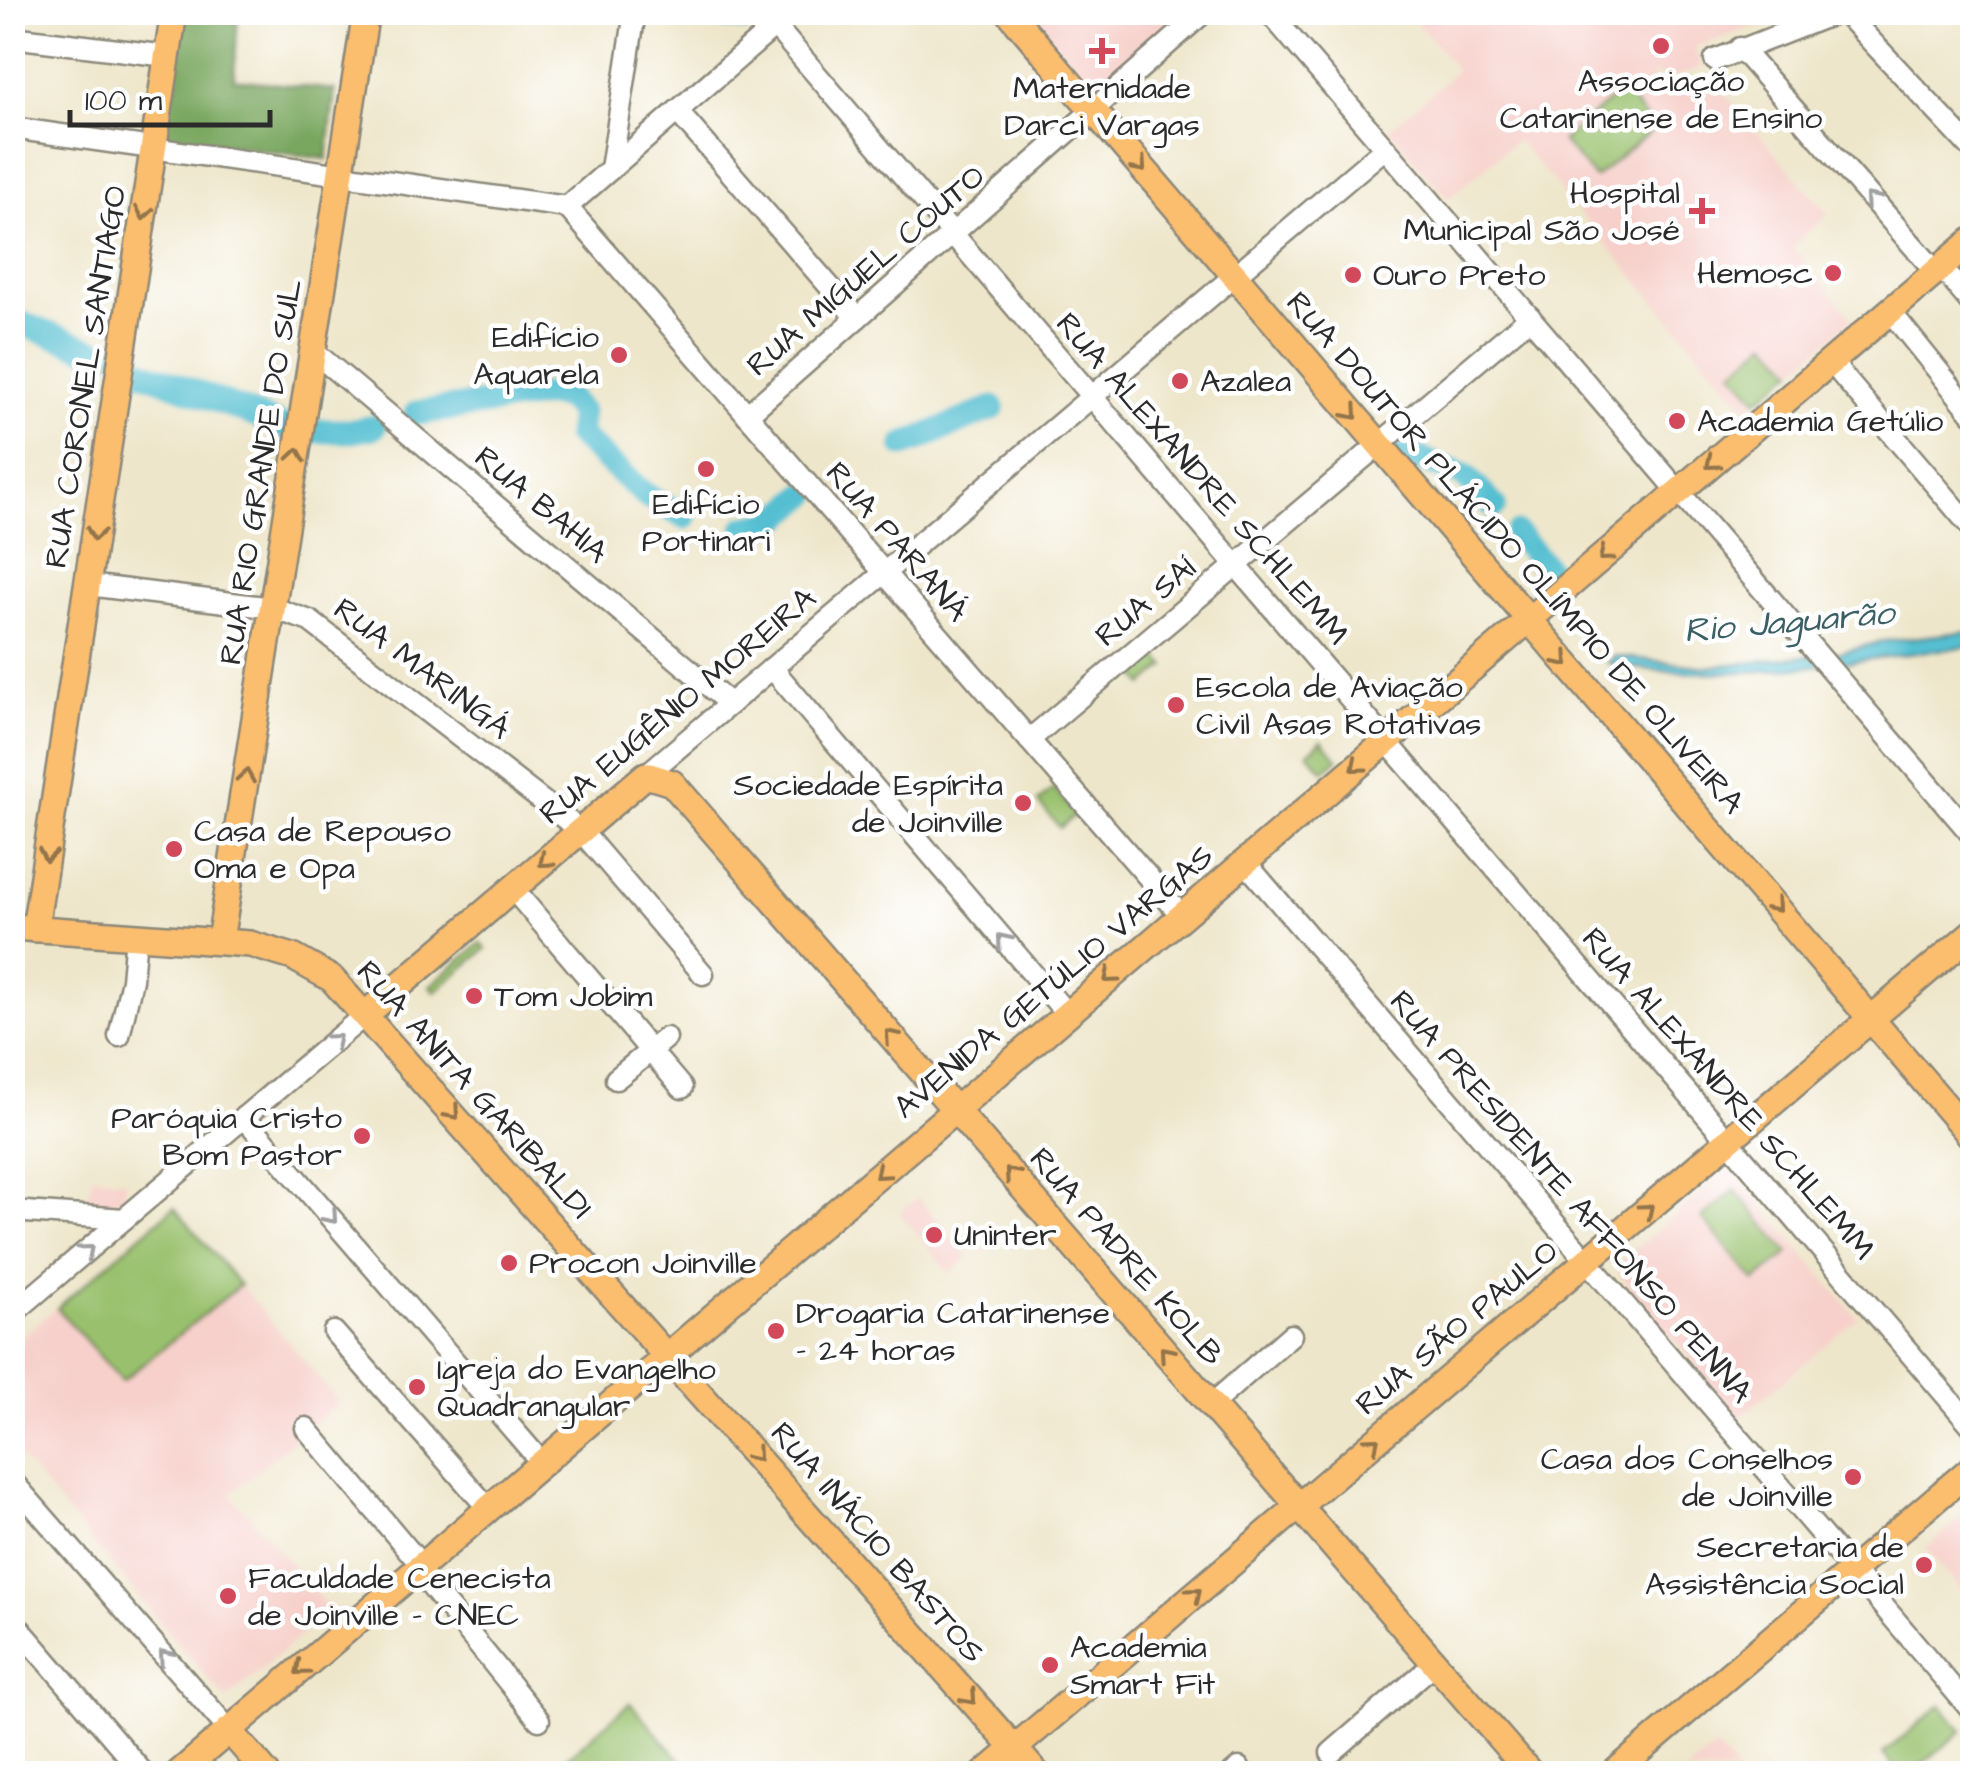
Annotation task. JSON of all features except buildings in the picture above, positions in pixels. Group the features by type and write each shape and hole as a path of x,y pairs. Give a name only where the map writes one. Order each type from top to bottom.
{"main road":[{"name":"RUA CORONEL SANTIAGO","path":"24,928 88,585 174,12"},
{"name":"RUA RIO GRANDE DO SUL","path":"220,941 366,12"},
{"name":"RUA DOUTOR PLÁCIDO OLÍMPIO DE OLIVEIRA","path":"1008,12 1972,1137"},
{"name":"AVENIDA GETÚLIO VARGAS","path":"178,1774 1972,241"},
{"name":"RUA EUGÊNIO MOREIRA","path":"366,1014 646,775"},
{"path":"646,775 672,783"},
{"name":"RUA PADRE KOLB","path":"672,783 1531,1774"},
{"name":"RUA ANITA GARIBALDI","path":"24,928 220,941 273,950 315,968 346,992 668,1355"},
{"name":"RUA SÃO PAULO","path":"984,1774 1972,933"},
{"name":"RUA INÁCIO BASTOS","path":"668,1355 1037,1774"},
{"path":"1636,1774 1972,1468"},
{"path":"1613,1774 1972,1486"},
{"path":"229,1730 267,1774"}],"street":[{"path":"611,169 635,12"},
{"name":"RUA MIGUEL COUTO","path":"748,415 1204,12"},
{"path":"1269,12 1972,835"},
{"path":"1715,60 1841,12 1972,149"},
{"path":"12,128 567,207 783,19"},
{"name":"RUA ALEXANDRE SCHLEMM","path":"783,19 953,234 1972,1426"},
{"path":"12,37 168,56"},
{"path":"1740,48 1972,304"},
{"path":"677,111 857,318"},
{"name":"RUA EUGÊNIO MOREIRA","path":"646,775 1385,148"},
{"name":"RUA PARANÁ","path":"567,207 1182,916"},
{"path":"1890,311 1972,413"},
{"name":"RUA SAÍ","path":"1029,740 1530,317"},
{"name":"RUA BAHIA","path":"313,351 730,704"},
{"path":"1831,362 1972,528"},
{"name":"RUA MARINGÁ","path":"88,585 273,608 292,612 330,634 581,831 702,974"},
{"path":"772,668 1066,1014"},
{"path":"669,756 672,783"},
{"name":"RUA PRESIDENTE AFFONSO PENNA","path":"1245,862 1972,1711"},
{"path":"513,889 658,1044 682,1088"},
{"path":"119,1036 132,980 136,936"},
{"name":"RUA EUGÊNIO MOREIRA","path":"12,1314 366,1014"},
{"path":"616,1079 658,1044"},
{"path":"244,1117 542,1463"},
{"path":"12,1210 124,1219"},
{"path":"334,1332 488,1508"},
{"path":"1211,1404 1291,1335"},
{"path":"306,1428 539,1720"},
{"path":"12,1481 229,1730"},
{"path":"12,1620 144,1774"},
{"path":"1331,1753 1435,1663"}],"shaded area":[{"name":"Maternidade Darci Vargas","path":"1031,13 1186,13 1095,89"},
{"name":"Hospital Municipal São José","path":"1408,13 1795,13 1695,47 1702,67 1673,78 1650,74 1665,90 1715,83 1828,214 1792,247 1853,319 1748,409 1517,140 1448,199 1389,130 1457,70"},
{"path":"1726,1171 1733,1172 1858,1318 1739,1418 1617,1271 1618,1264"},
{"path":"93,1175 126,1181 121,1210 85,1206"},
{"name":"Uninter","path":"918,1198 968,1257 950,1273 899,1213"},
{"path":"174,1207 339,1402 230,1494 330,1610 226,1700 13,1448 12,1345"},
{"path":"1972,1509 1972,1588 1963,1593 1926,1549"},
{"path":"1715,1747 1738,1773 1684,1773"}],"green space":[{"path":"181,13 238,13 234,79 335,90 327,159 164,137"},
{"path":"1622,90 1654,128 1595,178 1562,141"},
{"path":"1768,341 1794,370 1758,400 1733,371"},
{"path":"1155,653 1166,666 1144,685 1133,671"},
{"path":"1322,740 1338,759 1324,771 1308,753"},
{"path":"1054,788 1076,814 1060,828 1038,802"},
{"path":"481,943 486,949 435,992 430,986"},
{"path":"1735,1190 1789,1253 1755,1281 1702,1218"},
{"path":"174,1207 240,1285 122,1381 57,1308"},
{"path":"630,1703 692,1773 549,1773"},
{"path":"1941,1705 1962,1731 1911,1773 1899,1773 1883,1754"}],"water":[{"name":"Rio Jaguarão","path":"1972,631 1972,646 1789,669 1697,673 1607,663 1615,656 1706,667 1842,652 1885,641"}],"waterway":[{"path":"595,12 609,15"},
{"path":"650,19 747,30"},
{"name":"Rio Jaguarão","path":"12,320 102,354"},
{"name":"Rio Jaguarão","path":"136,369 285,427"},
{"name":"Rio Jaguarão","path":"416,413 549,395 567,397 581,413 578,435 644,494 685,517"},
{"name":"Rio Jaguarão","path":"904,445 993,408"},
{"name":"Rio Jaguarão","path":"312,431 374,427"},
{"name":"Rio Jaguarão","path":"1393,457 1418,458 1465,476 1494,506"},
{"name":"Rio Jaguarão","path":"745,528 772,523 807,494"},
{"name":"Rio Jaguarão","path":"1517,534 1550,572"}],"place":[{"name":"Associação Catarinense de Ensino","path":"1661,46"},
{"name":"Maternidade Darci Vargas","path":"1102,51"},
{"name":"Hospital Municipal São José","path":"1702,211"},
{"name":"Hemosc","path":"1833,273"},
{"name":"Ouro Preto","path":"1353,275"},
{"name":"Edifício Aquarela","path":"619,355"},
{"name":"Azalea","path":"1180,381"},
{"name":"Academia Getúlio","path":"1677,421"},
{"name":"Edifício Portinari","path":"706,469"},
{"name":"Escola de Aviação Civil Asas Rotativas","path":"1176,705"},
{"name":"Sociedade Espírita de Joinville","path":"1023,803"},
{"name":"Casa de Repouso Oma e Opa","path":"174,849"},
{"name":"Tom Jobim","path":"474,996"},
{"name":"Paróquia Cristo Bom Pastor","path":"362,1136"},
{"name":"Uninter","path":"934,1235"},
{"name":"Procon Joinville","path":"509,1263"},
{"name":"Drogaria Catarinense - 24 horas","path":"776,1331"},
{"name":"Igreja do Evangelho Quadrangular","path":"417,1387"},
{"name":"Casa dos Conselhos de Joinville","path":"1853,1477"},
{"name":"Secretaria de Assistência Social","path":"1924,1565"},
{"name":"Faculdade Cenecista de Joinville - CNEC","path":"228,1596"},
{"name":"Academia Smart Fit","path":"1050,1665"}]}
